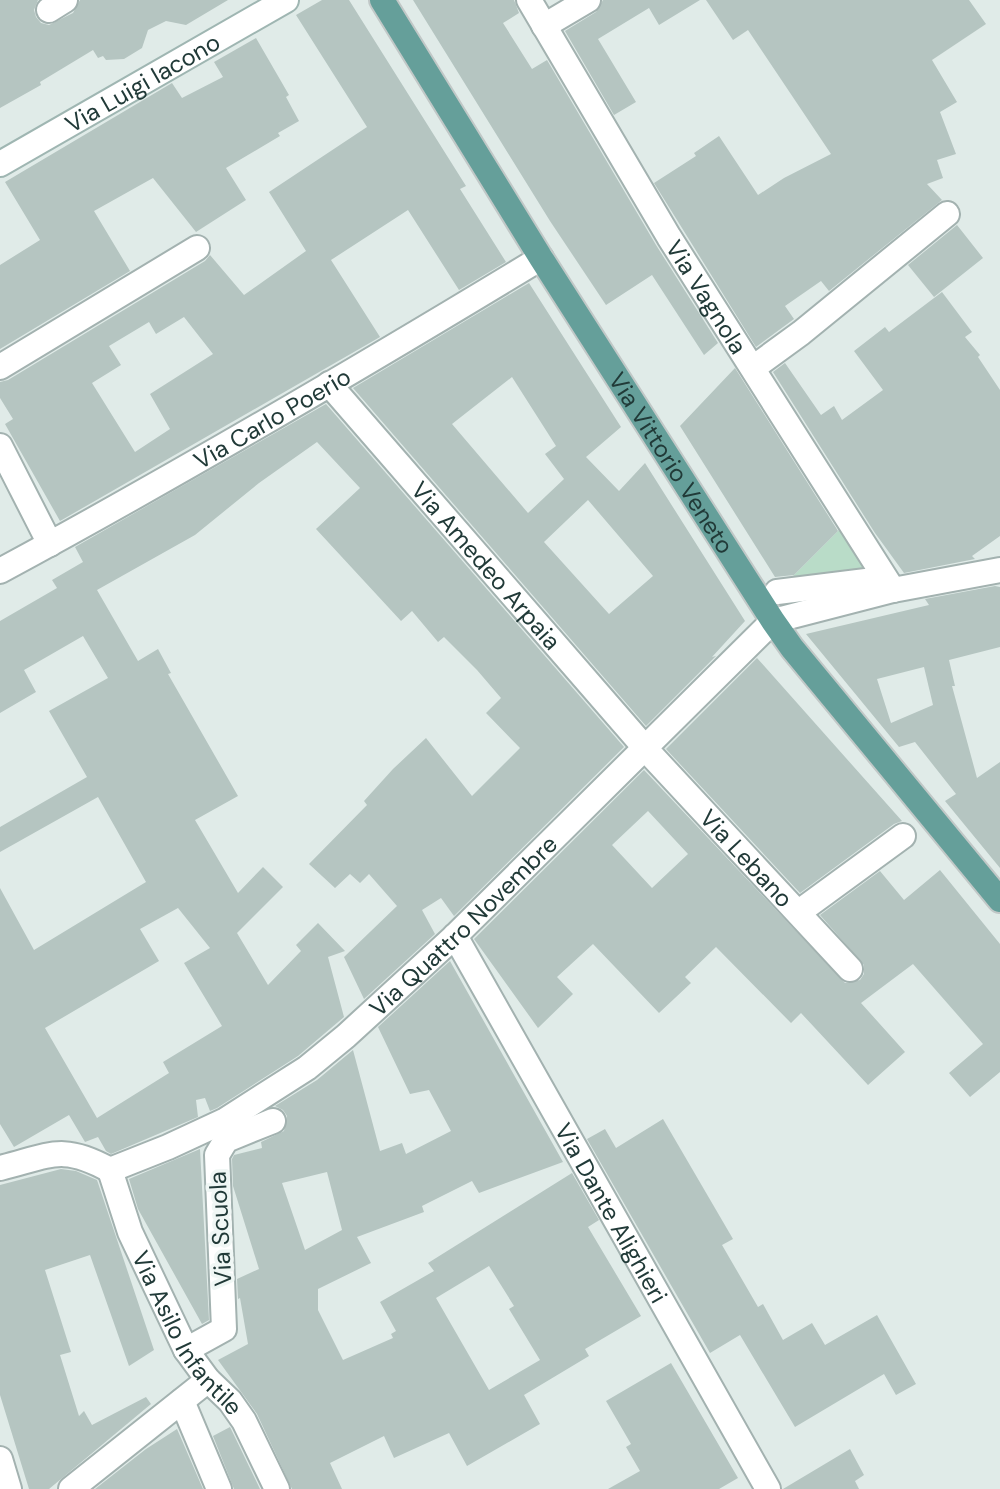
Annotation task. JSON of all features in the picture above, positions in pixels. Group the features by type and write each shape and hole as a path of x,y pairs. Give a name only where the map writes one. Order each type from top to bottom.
{"main road":[{"name":"Via Vittorio Veneto","path":"382,0 541,258 773,621 1000,900"}],"street":[{"name":"Via Luigi Iacono","path":"0,164 286,0"},
{"name":"Via Vagnola","path":"529,0 669,237 753,368 884,585"},
{"path":"544,26 588,0"},
{"path":"753,368 801,333 947,214"},
{"path":"0,367 197,248"},
{"name":"Via Carlo Poerio","path":"0,571 329,384 541,258"},
{"name":"Via Amedeo Arpaia","path":"329,384 645,747"},
{"path":"1,451 50,544"},
{"path":"777,592 884,585 1000,570"},
{"path":"773,621 884,585"},
{"name":"Via Quattro Novembre","path":"110,1170 224,1121 307,1068 346,1036 455,936 773,621"},
{"name":"Via Lebano","path":"645,747 850,969"},
{"path":"799,912 903,836"},
{"name":"Via Dante Alighieri","path":"455,936 768,1489"},
{"name":"Via Scuola","path":"186,1350 224,1329 217,1155 226,1140 273,1121"},
{"path":"0,1168 69,1153 85,1156 110,1170"},
{"name":"Via Asilo Infantile","path":"110,1170 130,1232 186,1350 244,1421 277,1489"},
{"path":"76,1487 208,1380"},
{"path":"182,1401 219,1489"},
{"path":"0,1459 9,1489"}],"green space":[{"path":"844,525 874,580 777,592"}],"building":[{"path":"0,0 38,0 34,10 36,17 41,23 49,25 73,13 80,0 228,0 186,25 166,21 148,30 142,48 124,59 98,58 93,50 0,108"},
{"path":"322,0 349,0 466,186 460,189 506,262 459,290 408,210 331,260 380,337 60,521 5,424 13,419 0,398 0,382 205,261 210,255 244,295 306,251 269,192 367,127 296,15","holes":["184,317 213,354 150,394 170,429 135,452 92,383 121,365 109,346 149,322 156,334"]},
{"path":"413,0 514,0 519,13 503,23 532,69 547,60 718,343 704,355 652,275 606,305 550,221"},
{"path":"603,0 700,0 659,25 649,8 598,39 636,102 614,115 565,31 596,12"},
{"path":"706,0 969,0 986,24 932,60 957,102 940,112 956,154 937,160 943,178 927,184 942,200 829,291 821,281 785,306 794,319 756,347 654,183 696,156 694,153 719,136 758,195 831,154 748,30 733,40"},
{"path":"256,38 289,95 286,97 299,121 226,168 246,200 196,232 153,178 94,211 130,271 0,349 0,265 40,240 5,182 172,83 182,98 223,77 214,62"},
{"path":"957,225 983,258 934,297 908,265"},
{"path":"529,283 621,427 586,457 619,491 645,463 745,621 712,657 716,656 646,726 353,388","holes":["512,377 556,446 545,454 564,479 528,513 452,424","588,500 653,576 609,614 544,542"]},
{"path":"942,292 972,332 965,337 980,355 978,357 1000,390 1000,536 972,556 975,559 904,573 875,533 773,372 785,363 821,415 834,406 842,420 883,390 854,351 885,327 889,332"},
{"path":"735,368 838,531 794,575 775,577 680,426"},
{"path":"326,404 624,747 454,916 441,898 422,910 435,934 364,999 344,957 397,906 369,874 360,883 350,874 335,888 309,864 367,805 364,801 393,769 426,738 472,796 520,748 486,713 501,698 444,637 438,642 412,611 401,621 316,529 360,488 317,442 259,483 195,535 97,590 138,661 158,649 171,673 168,674 238,796 195,820 238,893 263,867 283,887 237,933 268,985 301,951 296,945 318,923 345,951 328,957 344,1017 298,1056 217,1108 210,1111 205,1098 196,1100 198,1117 111,1154 98,1137 85,1142 69,1115 14,1147 0,1124 0,888 34,950 146,882 98,797 0,852 0,827 87,777 49,711 108,678 83,636 24,670 36,692 0,713 0,621 57,588 52,580 83,562 75,547","holes":["178,908 210,948 184,963 222,1026 163,1062 169,1073 97,1118 45,1028 159,961 140,929"]},
{"path":"1000,587 1000,647 949,660 955,686 952,686 977,778 1000,762 1000,868 945,801 956,794 915,742 899,747 806,634 929,605 925,599","holes":["924,667 933,705 891,723 877,679"]},
{"path":"757,658 902,821 800,893 666,749"},
{"path":"644,770 845,983 860,980 864,965 820,915 880,871 904,900 940,870 1000,944 1000,1072 970,1097 949,1073 983,1044 913,964 861,1003 905,1052 868,1085 801,1013 791,1023 716,947 685,977 691,983 659,1013 593,944 557,977 573,994 538,1028 474,939","holes":["648,811 688,854 652,888 612,845"]},
{"path":"450,961 563,1162 479,1193 472,1181 422,1206 424,1212 357,1237 371,1263 318,1289 318,1310 343,1360 393,1338 391,1334 396,1331 380,1302 434,1271 428,1263 572,1173 599,1220 588,1227 641,1316 585,1349 589,1356 524,1395 540,1424 467,1466 449,1433 394,1458 384,1436 330,1463 342,1489 292,1489 257,1414 218,1360 248,1344 237,1279 259,1269 233,1186 232,1159 234,1155 262,1148 261,1142 284,1131 287,1116 275,1106 317,1080 353,1050 380,1151 402,1143 406,1154 451,1131 429,1090 410,1094 378,1027","holes":["327,1172 342,1230 305,1250 282,1183","489,1266 514,1306 509,1309 540,1360 489,1390 436,1298"]},
{"path":"663,1119 733,1239 722,1245 758,1307 763,1304 783,1340 812,1323 825,1345 877,1315 916,1384 896,1395 884,1374 795,1427 740,1335 710,1353 587,1139 605,1129 616,1148"},
{"path":"200,1149 209,1320 202,1324 138,1209 129,1179"},
{"path":"61,1169 76,1171 97,1180 154,1350 129,1366 90,1255 45,1270 71,1352 60,1355 79,1416 84,1411 92,1425 146,1397 151,1404 49,1489 29,1489 0,1395 0,1185"},
{"path":"671,1363 738,1478 719,1489 608,1489 640,1471 626,1447 631,1444 606,1401"},
{"path":"230,1427 260,1489 234,1489 213,1436"},
{"path":"177,1429 203,1489 95,1489 146,1449"},
{"path":"850,1449 864,1475 855,1481 859,1489 783,1489"}]}
